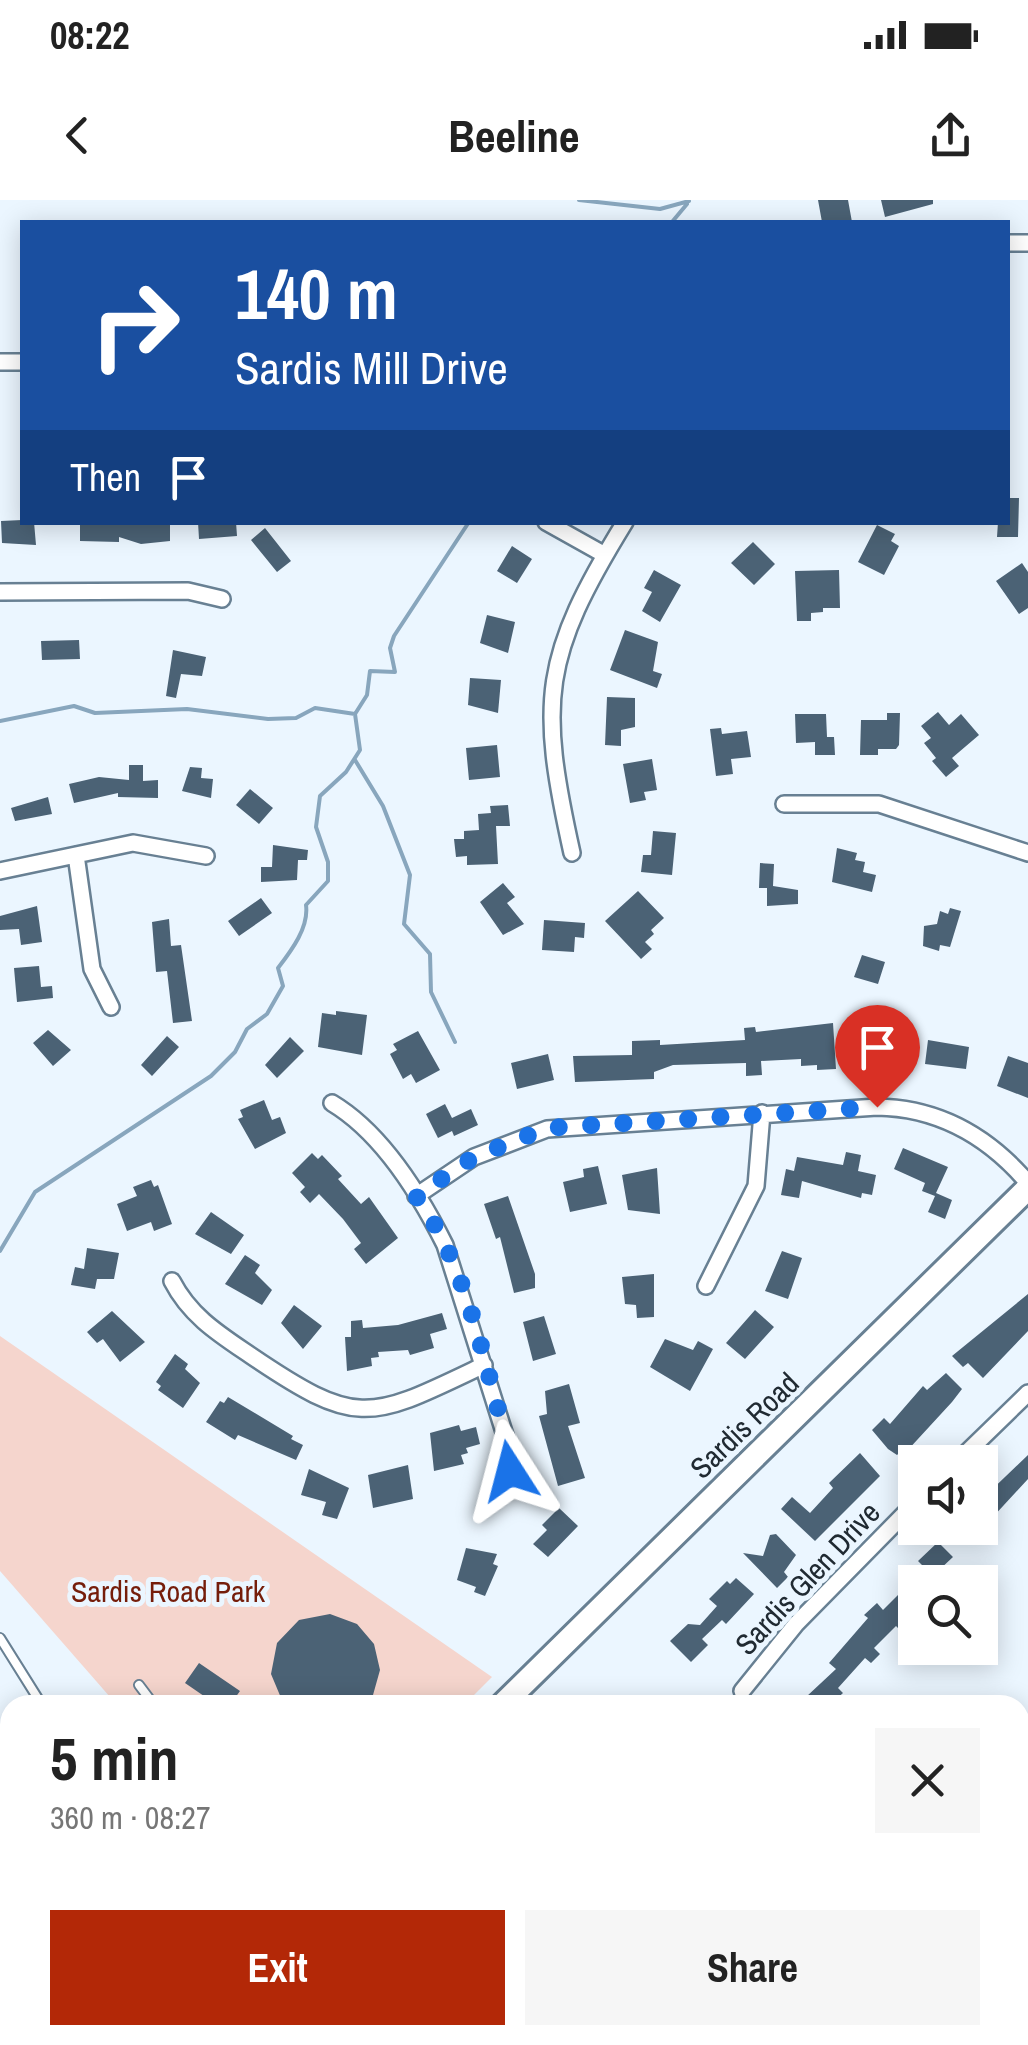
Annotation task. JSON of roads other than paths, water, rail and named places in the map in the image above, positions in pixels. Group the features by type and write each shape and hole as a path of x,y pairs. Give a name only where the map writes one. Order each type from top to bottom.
{"main road":[{"name":"Sardis Road","path":"512,1695 1028,1185"}],"street":[{"path":"551,525 605,555"},
{"path":"572,853 552,755 555,667 577,604 623,525"},
{"path":"0,592 188,591 222,600"},
{"path":"784,804 879,804 1028,853"},
{"path":"0,871 120,844 153,844 206,856"},
{"path":"76,855 92,968 111,1007"},
{"path":"332,1103 359,1119 416,1196 445,1244 510,1451 504,1487"},
{"path":"416,1196 474,1157 547,1128 877,1107 916,1110 976,1135 1028,1185"},
{"path":"706,1286 756,1186 762,1113"},
{"path":"172,1281 194,1315 311,1396 338,1406 392,1406 484,1364"},
{"path":"974,1445 1028,1393"},
{"name":"Sardis Glen Drive","path":"742,1691 796,1624 898,1520"}],"lane":[{"path":"0,1638 36,1695"},
{"path":"139,1686 146,1695"}],"waterway":[{"path":"579,200 660,209 689,201"},
{"path":"674,220 687,204"},
{"path":"0,1251 35,1192 211,1076 235,1052 247,1029 267,1014 283,986 278,968 302,930 306,905 328,881 328,862 316,827 320,796 346,772 360,750 355,714 367,695 370,671 395,672 390,648 394,636 467,525"},
{"path":"0,721 74,706 95,713 187,709 268,719 296,718 315,708 355,714"},
{"path":"355,760 383,806 410,875 404,924 430,954 431,992 455,1042"}],"park label":[{"name":"Sardis Road Park","path":"168,1591"}]}
